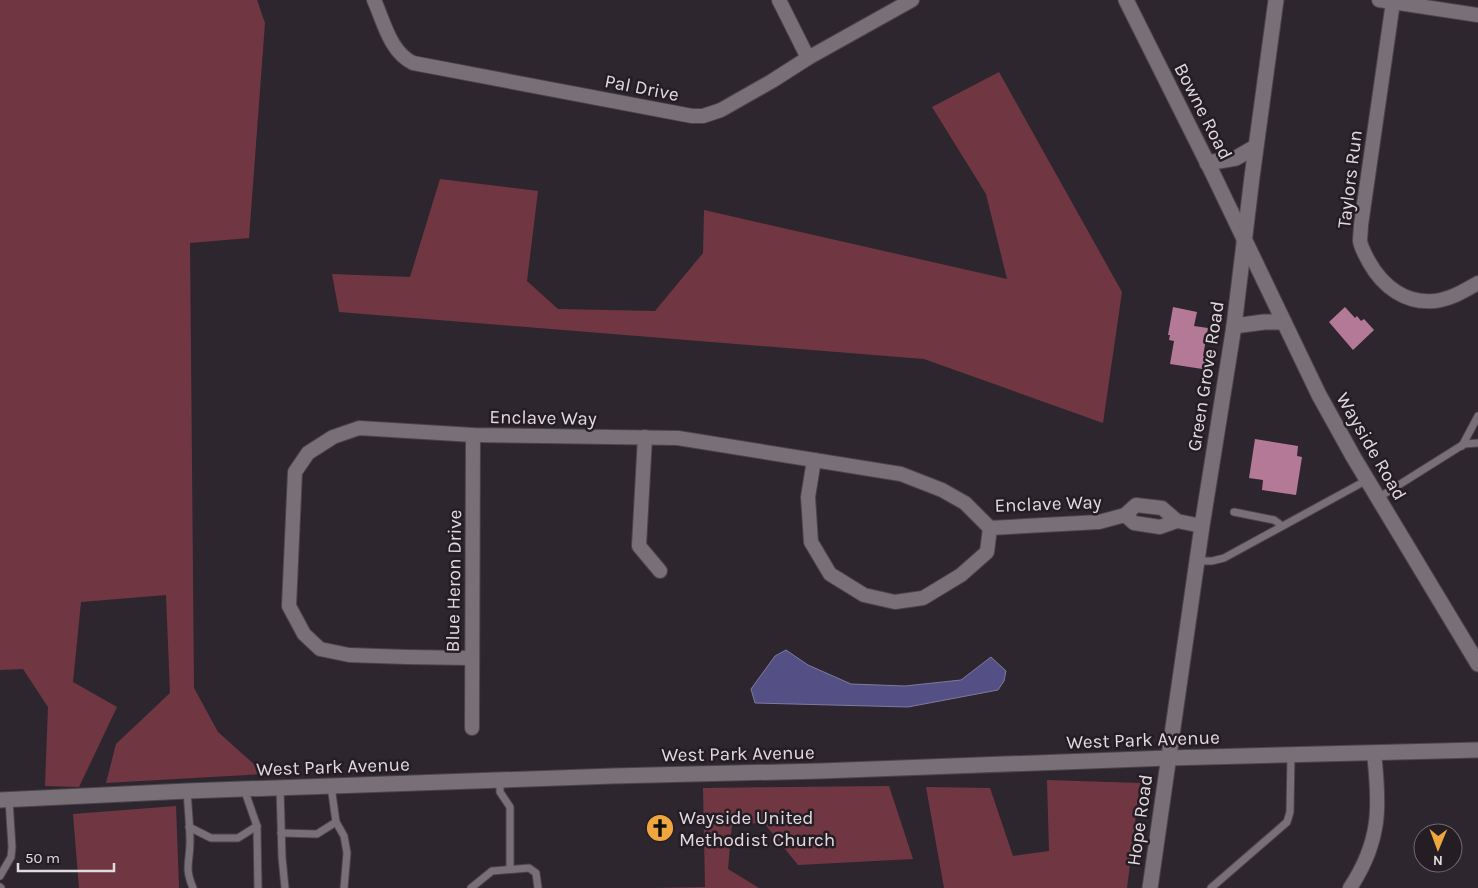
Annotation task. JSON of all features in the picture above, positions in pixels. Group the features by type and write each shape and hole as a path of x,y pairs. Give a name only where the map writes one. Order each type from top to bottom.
{"street":[{"name":"Pal Drive","path":"374,0 394,46 400,55 413,63 692,116 712,114 721,110 808,58 912,0"},
{"path":"779,0 808,58"},
{"name":"Bowne Road","path":"1126,0 1245,240"},
{"name":"Green Grove Road","path":"1168,758 1234,326 1276,0"},
{"name":"Taylors Run","path":"1478,14 1386,1 1360,243 1374,272 1387,286 1402,296 1422,301 1436,301 1456,296 1478,283"},
{"path":"1208,163 1236,158 1256,147"},
{"name":"Wayside Road","path":"1245,240 1319,395 1366,480 1478,664"},
{"path":"1234,326 1264,322 1284,322"},
{"name":"Enclave Way","path":"471,658 349,655 320,649 304,634 289,606 294,472 308,453 333,437 359,428 473,434 678,438 901,474 942,490 965,504 990,528 1099,522 1125,515 1136,505 1162,508 1176,522"},
{"name":"Blue Heron Drive","path":"472,728 473,434"},
{"path":"645,437 639,546 660,571"},
{"path":"814,460 808,497 811,542 830,574 864,595 895,602 923,598 961,575 987,552 990,528"},
{"name":"Enclave Way","path":"1125,515 1134,523 1160,527 1176,522 1202,526"},
{"name":"West Park Avenue","path":"5,800 187,791 500,780 821,771 1291,754 1478,750"},
{"path":"1350,888 1365,862 1377,819 1378,792 1374,753"},
{"name":"Hope Road","path":"1150,888 1168,758"}],"lane":[{"path":"1462,446 1478,416"},
{"path":"1378,498 1462,446 1478,443"},
{"path":"1197,561 1212,561 1224,558 1366,480"},
{"path":"1234,512 1274,520 1281,525"},
{"path":"1211,888 1287,822 1290,812 1291,754"},
{"path":"500,780 500,792 510,808 510,868"},
{"path":"330,786 336,822 344,836 347,853 344,888"},
{"path":"280,788 285,888"},
{"path":"244,789 257,826 258,888"},
{"path":"187,791 190,844 187,864 188,877 193,888"},
{"path":"0,876 11,857 12,847 5,800"},
{"path":"281,833 317,834 336,822"},
{"path":"189,827 210,838 238,838 257,826"},
{"path":"471,888 492,871 510,868 533,869 538,878 538,888"}],"shaded area":[{"path":"0,0 257,0 265,23 249,238 190,243 194,688 218,732 265,774 106,783 116,744 170,693 166,595 81,602 73,682 117,707 79,787 45,786 48,707 23,669 0,670"},
{"path":"999,72 1122,292 1103,423 924,359 339,312 332,274 410,277 440,179 538,191 527,281 558,309 655,311 703,253 704,210 1007,279 986,194 932,107"},
{"path":"786,650 808,665 851,684 905,686 961,680 991,657 1006,671 1004,681 998,690 908,707 755,703 751,689 775,656"},
{"path":"1047,780 1140,783 1127,888 944,888 926,787 990,788 1013,856 1049,851"},
{"path":"889,786 913,859 798,865 764,823 732,824 728,869 759,888 653,888 705,887 703,788"},
{"path":"176,806 179,888 79,888 73,814"}],"building":[{"path":"1173,307 1197,312 1194,326 1208,328 1203,356 1211,358 1209,370 1170,364 1174,341 1169,340 1170,335 1168,335"},
{"path":"1345,307 1355,318 1357,316 1361,321 1364,319 1374,330 1353,350 1329,322"},
{"path":"1255,439 1298,446 1297,456 1302,457 1296,495 1262,490 1263,480 1249,478"}],"place":[{"name":"Wayside United Methodist Church","path":"660,828"}]}
